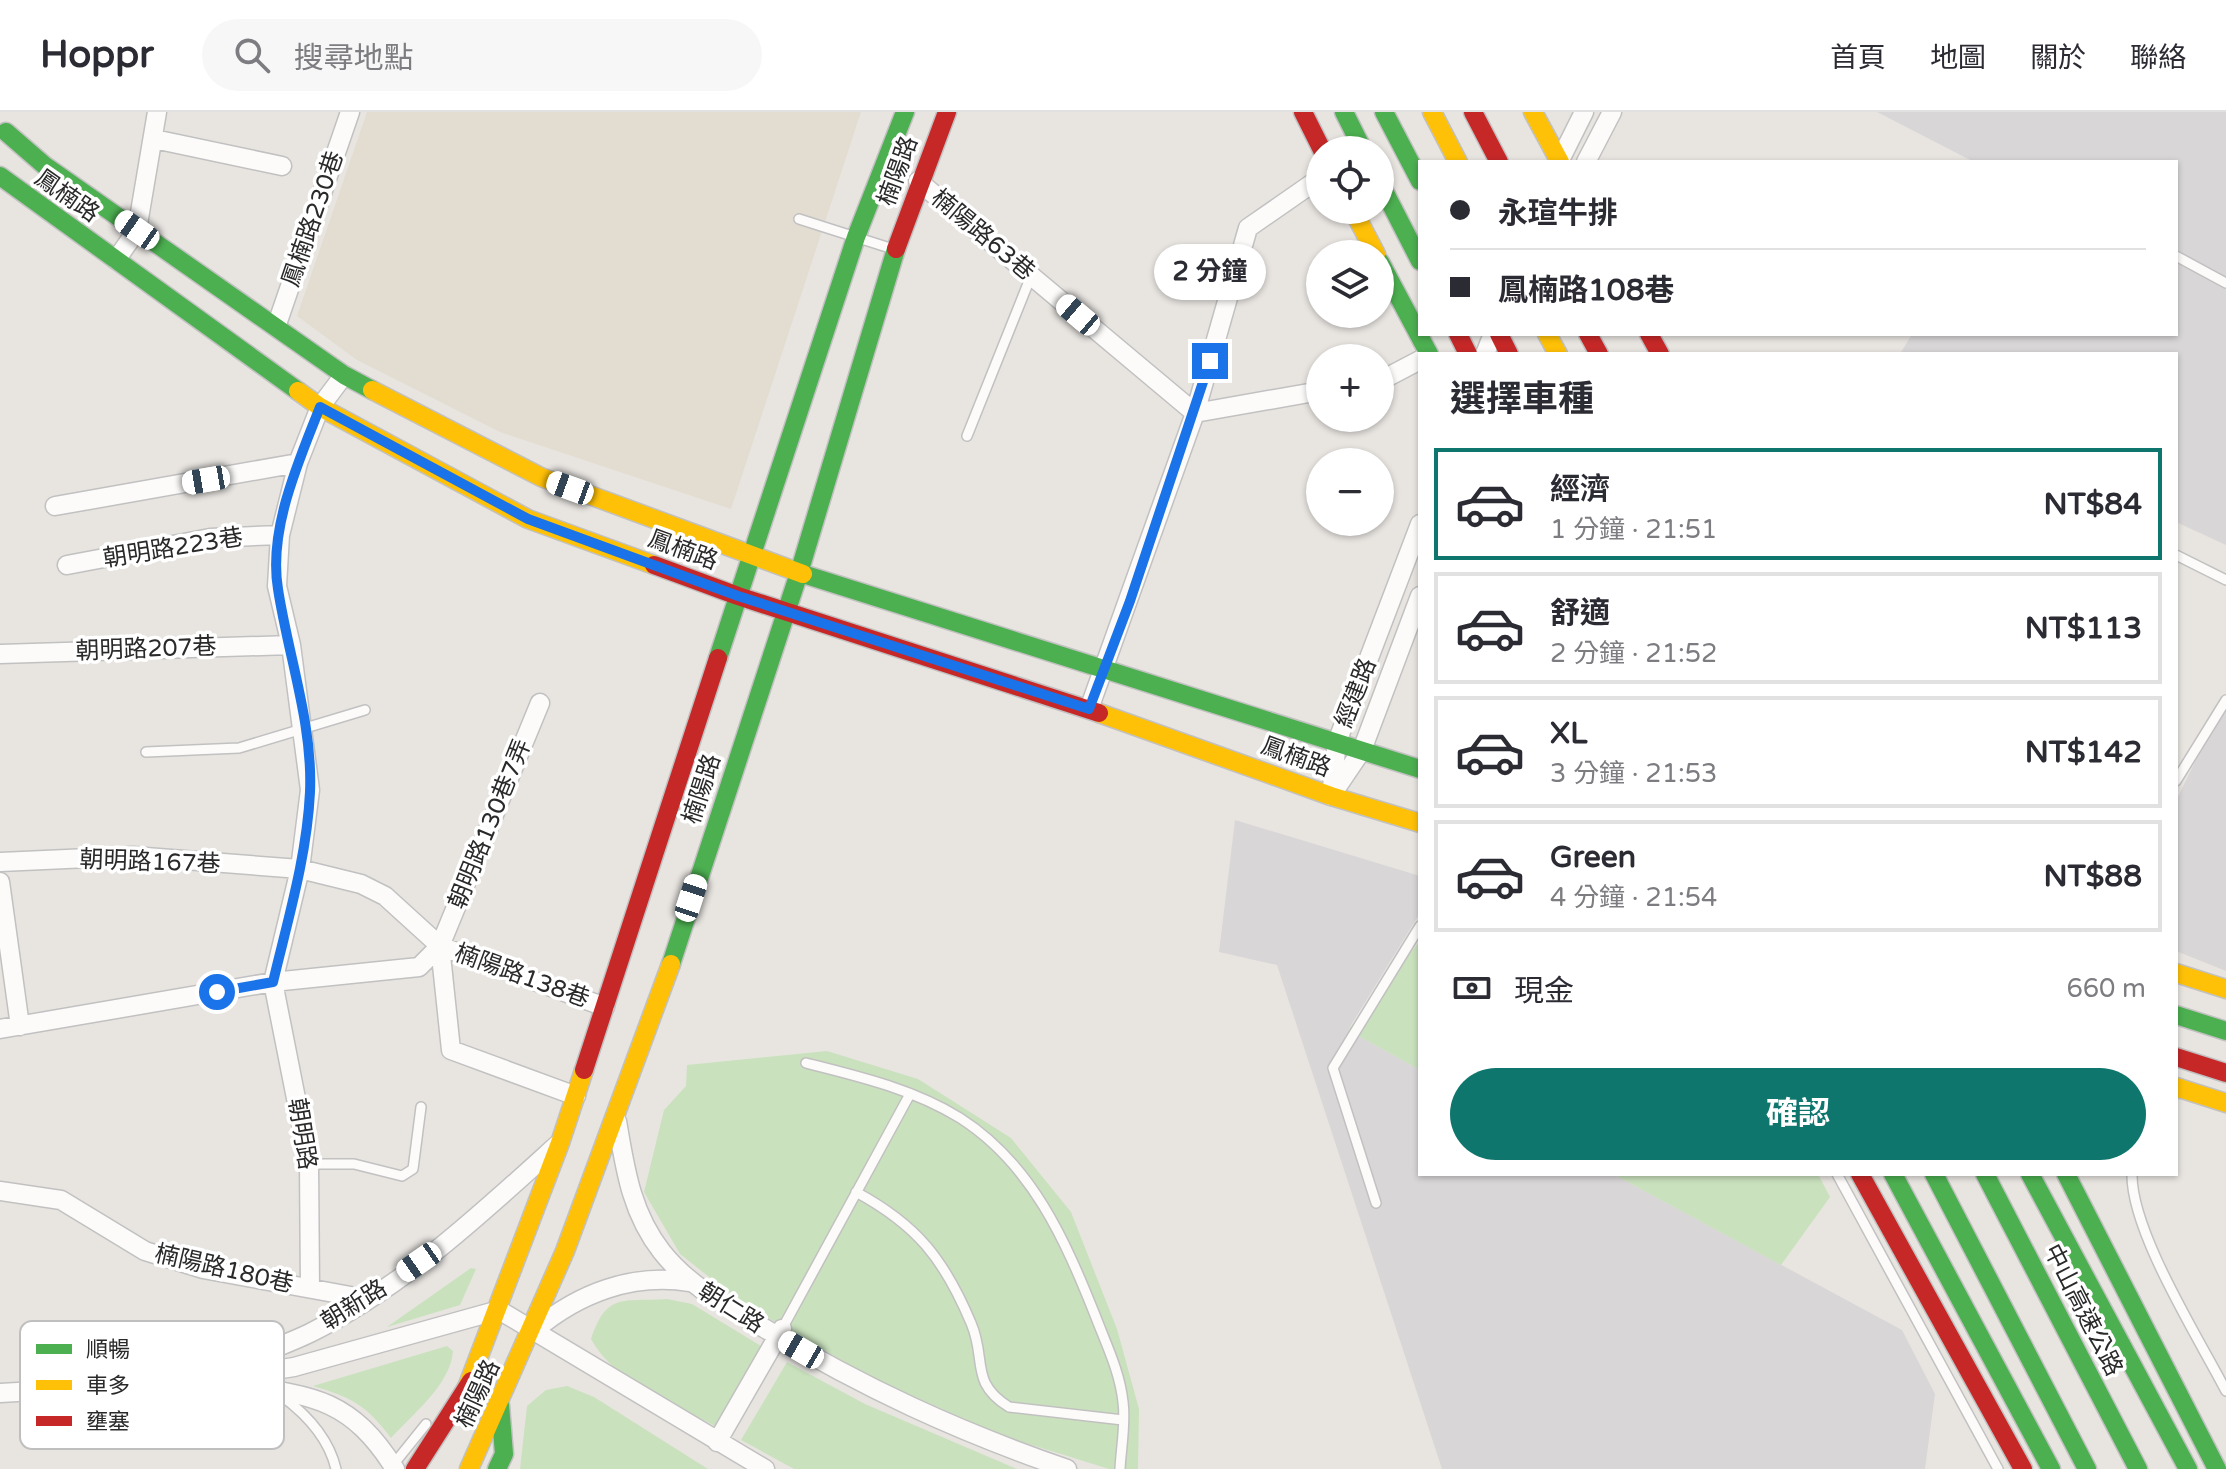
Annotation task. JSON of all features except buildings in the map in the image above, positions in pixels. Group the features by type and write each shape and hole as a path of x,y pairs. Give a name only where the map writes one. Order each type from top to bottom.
{"main road":[{"path":"3,112 3,134"},
{"name":"楠陽路","path":"430,1469 464,1380 499,1310 560,1143 856,237 905,112"},
{"name":"楠陽路","path":"469,1469 535,1330 617,1121 799,573 918,181 947,112"},
{"path":"1303,112 1315,136"},
{"path":"1344,112 1356,136"},
{"path":"1384,112 1418,177"},
{"path":"1432,112 1457,160"},
{"path":"1473,112 1498,160"},
{"path":"1533,112 1558,160"},
{"name":"鳳楠路","path":"3,134 344,375 541,477 799,573 1418,768"},
{"path":"0,163 21,147"},
{"name":"鳳楠路","path":"0,176 320,407 528,519 738,596 1089,709 1331,796 1418,822"},
{"path":"1394,210 1418,257"},
{"path":"1394,288 1418,333"},
{"path":"2178,974 2226,989"},
{"path":"2178,1016 2226,1031"},
{"path":"2178,1058 2226,1073"},
{"path":"2178,1089 2226,1103"},
{"path":"1861,1176 2023,1469"},
{"path":"1894,1176 2051,1469"},
{"path":"1935,1176 2087,1469"},
{"name":"中山高速公路","path":"1986,1176 2138,1469"},
{"path":"2031,1176 2188,1469"},
{"path":"2067,1176 2217,1469"},
{"path":"2096,1193 2177,1394"},
{"path":"415,1469 464,1380"},
{"path":"497,1469 504,1454 500,1405"}],"street":[{"path":"116,260 137,230 157,112"},
{"name":"鳳楠路230巷","path":"276,327 350,112"},
{"path":"1560,160 1584,112"},
{"path":"1587,160 1612,112"},
{"path":"154,139 282,166"},
{"name":"楠陽路63巷","path":"918,181 1195,413"},
{"path":"1089,709 1106,669 1195,413 1248,228 1306,188"},
{"path":"1394,374 1418,361"},
{"name":"朝明路","path":"310,1288 309,1164 273,982 300,869 310,790 291,645 277,586 280,535 298,463 320,407 344,375"},
{"path":"1195,413 1306,393"},
{"path":"55,506 298,463"},
{"name":"經建路","path":"1331,796 1337,742 1418,529"},
{"name":"朝明路223巷","path":"67,565 210,538 280,535"},
{"name":"經建路","path":"1331,796 1362,750 1418,601"},
{"name":"朝明路207巷","path":"0,654 291,645"},
{"name":"朝明路130巷7弄","path":"440,946 540,703"},
{"name":"朝明路167巷","path":"0,862 133,856 300,869 361,884 385,896 440,946"},
{"path":"0,882 20,1026"},
{"path":"0,1029 273,982 419,967 440,946"},
{"path":"440,946 451,1017 450,1046 456,1054 576,1096"},
{"name":"楠陽路138巷","path":"440,946 605,1007"},
{"name":"朝仁路","path":"617,1121 626,1180 637,1210 661,1250 690,1282 780,1332 870,1390 996,1445 1067,1469"},
{"name":"朝新路","path":"284,1343 310,1333 367,1299 477,1218 560,1143"},
{"name":"楠陽路180巷","path":"0,1191 61,1200 145,1251 203,1269 367,1299"},
{"path":"535,1330 563,1306 605,1289 633,1281 669,1279 690,1282"},
{"path":"499,1310 765,1469"},
{"name":"朝新路","path":"284,1369 499,1310"},
{"path":"717,1442 780,1332"},
{"name":"朝新路","path":"0,1393 20,1392"},
{"name":"朝新路","path":"284,1392 318,1400 351,1415 392,1468"}],"lane":[{"path":"799,219 896,250"},
{"path":"2178,257 2226,283"},
{"path":"967,436 1031,276"},
{"path":"2178,556 2226,580"},
{"path":"2178,778 2226,700"},
{"path":"146,752 239,748 304,731 365,710"},
{"path":"1376,1203 1333,1068 1418,929"},
{"path":"806,1063 910,1094 961,1119 1012,1162 1038,1193 1071,1254 1117,1371 1124,1404 1120,1469"},
{"path":"780,1332 910,1094"},
{"path":"309,1164 354,1164 402,1176 408,1174 413,1169 421,1107"},
{"path":"1838,1176 1998,1469"},
{"path":"2132,1176 2132,1190 2142,1227 2226,1391"},
{"path":"856,1192 896,1214 920,1237 948,1275 972,1326 982,1382 997,1400 1009,1407 1123,1420"},
{"path":"284,1399 312,1423 333,1454 336,1469"},
{"path":"392,1468 433,1414"}],"shaded area":[{"path":"367,112 861,112 731,509 500,432 357,360 297,316"},
{"path":"1877,112 2226,112 2226,545 2178,523 2178,352 1901,352 1911,336 2178,336 2178,160 1970,160"},
{"path":"2226,698 2226,971 2178,952 2178,797"},
{"path":"1235,820 1418,875 1418,916 1348,1030 1418,1069 1418,1176 1617,1176 1902,1330 1935,1394 1925,1469 1442,1469 1277,965 1219,952"}],"green space":[{"path":"1418,943 1418,1069 1348,1030"},
{"path":"827,1051 918,1079 1011,1138 1071,1212 1117,1329 1139,1409 1138,1469 1109,1469 1006,1437 876,1380 742,1303 680,1254 644,1192 664,1110 686,1086 687,1065"},
{"path":"1617,1176 1819,1176 1830,1197 1781,1265"},
{"path":"471,1268 476,1269 460,1305 387,1327"},
{"path":"667,1299 692,1304 761,1346 715,1426 646,1390 614,1368 591,1339 603,1313 610,1306 618,1302"},
{"path":"447,1346 453,1351 451,1363 438,1387 391,1438 358,1404 313,1386"},
{"path":"787,1362 865,1404 1017,1469 794,1469 741,1440"},
{"path":"567,1386 594,1397 708,1469 520,1469 527,1406 546,1390"}],"traffic: fast":[{"path":"718,658 856,237 905,112"},
{"path":"1344,112 1356,136"},
{"path":"1384,112 1418,177"},
{"path":"6,132 44,165 344,375 372,390"},
{"path":"0,176 298,391"},
{"path":"1394,210 1418,257"},
{"path":"671,964 799,573 896,249"},
{"path":"1394,288 1418,333"},
{"path":"1419,336 1428,352"},
{"path":"803,574 1418,768"},
{"path":"2178,1016 2226,1031"},
{"path":"1894,1176 2051,1469"},
{"path":"1935,1176 2087,1469"},
{"path":"1986,1176 2138,1469"},
{"path":"2031,1176 2188,1469"},
{"path":"2067,1176 2217,1469"},
{"path":"497,1469 504,1454 500,1405"}],"traffic: slow":[{"path":"1432,112 1457,160"},
{"path":"1533,112 1559,160"},
{"path":"1360,224 1369,240"},
{"path":"1548,336 1557,352"},
{"path":"372,390 541,477 803,574"},
{"path":"298,391 320,407 528,519 654,565"},
{"path":"1099,713 1331,796 1418,822"},
{"path":"469,1469 565,1251 671,964"},
{"path":"2178,974 2226,989"},
{"path":"463,1398 560,1143 584,1070"},
{"path":"2178,1088 2226,1103"}],"traffic: jam":[{"path":"896,249 947,112"},
{"path":"1303,112 1315,136"},
{"path":"1473,112 1498,160"},
{"path":"1459,336 1467,352"},
{"path":"1500,336 1508,352"},
{"path":"1589,336 1598,352"},
{"path":"1650,336 1659,352"},
{"path":"654,565 738,596 1099,713"},
{"path":"584,1070 718,658"},
{"path":"2178,1058 2226,1073"},
{"path":"1861,1176 2023,1469"},
{"path":"415,1469 471,1381"}],"route":[{"path":"217,992 273,982 300,869 310,790 291,645 277,586 280,535 298,463 320,407 528,519 738,596 1089,709 1130,601 1210,361"}]}
